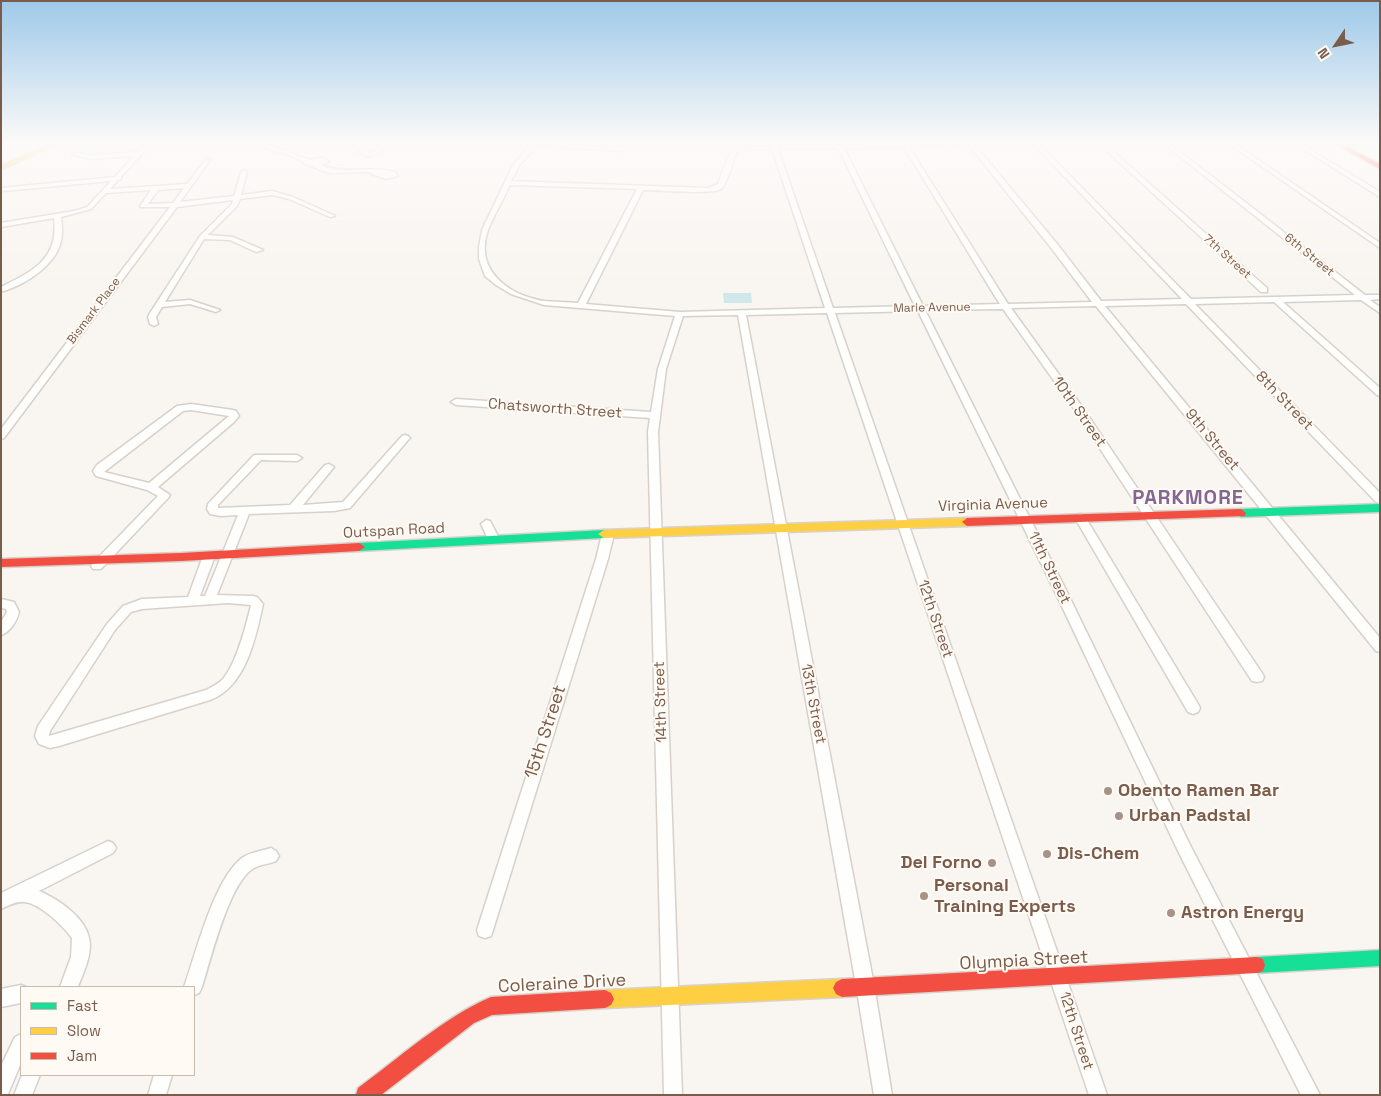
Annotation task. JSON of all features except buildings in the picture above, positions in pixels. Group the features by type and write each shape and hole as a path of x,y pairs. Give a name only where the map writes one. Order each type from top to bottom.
{"street":[{"path":"1,225 57,216 90,208 102,195"},
{"path":"151,195 143,206 175,205 257,195"},
{"name":"Bismark Place","path":"1,436 181,195"},
{"path":"283,195 332,216"},
{"name":"Marie Avenue","path":"502,195 483,236 487,273 492,278 530,300 544,303 680,314 1007,306 1097,301 1188,302 1380,297"},
{"path":"581,306 637,195"},
{"name":"12th Street","path":"791,195 1098,1095"},
{"name":"11th Street","path":"865,195 1025,519 1184,850 1311,1095"},
{"name":"10th Street","path":"938,195 1007,306 1078,408 1257,677"},
{"name":"9th Street","path":"1013,195 1380,647"},
{"name":"8th Street","path":"1086,195 1380,500"},
{"name":"7th Street","path":"1159,195 1264,290"},
{"name":"6th Street","path":"1233,195 1380,311"},
{"path":"1306,195 1380,246"},
{"path":"154,324 152,317 202,237 234,206 238,197"},
{"path":"4,289 30,276 50,256 58,244 57,216"},
{"path":"202,237 231,238 259,250"},
{"path":"1274,299 1380,393"},
{"path":"160,304 190,302 216,310"},
{"name":"13th Street","path":"742,313 780,528 866,986 883,1095"},
{"name":"14th Street","path":"673,1095 653,432 662,368 680,314"},
{"path":"49,353 63,352"},
{"name":"Chatsworth Street","path":"456,402 654,415"},
{"path":"100,562 164,496 163,492 151,487 102,475 98,471 177,410 191,407 233,413 232,420 151,487"},
{"path":"297,458 258,457 212,506 216,512 245,512 334,508 346,505 405,438"},
{"path":"293,509 329,467"},
{"name":"Virginia Avenue","path":"608,534 1380,508"},
{"path":"210,601 245,512"},
{"path":"1080,518 1193,708"},
{"path":"486,524 494,540"},
{"name":"Outspan Road","path":"1,570 181,557 608,534"},
{"name":"15th Street","path":"485,930 602,559 608,534"},
{"path":"192,602 209,556"},
{"name":"Outspan Road","path":"1,563 100,562"},
{"path":"249,600 255,601 257,604 236,668 227,683 210,694 59,740 50,742 44,740 42,736 43,730 122,613 139,604 192,602 249,600"},
{"path":"1,603 10,604 13,613 1,630"},
{"path":"7,898 108,848"},
{"path":"193,986 225,895 240,870 249,863 271,856"},
{"path":"7,898 24,894 33,896 66,918 78,931 81,937 80,956 69,986"},
{"name":"Olympia Street","path":"670,997 1380,958"},
{"path":"1,998 20,994"},
{"name":"Coleraine Drive","path":"365,1095 468,1017 491,1006 567,1000 670,997"},
{"path":"1,1087 20,1045"},
{"path":"22,1095 31,1076"},
{"path":"157,1095 164,1076"}],"water":[{"path":"723,293 751,293 752,303 724,303"}],"traffic: fast":[{"path":"1241,513 1380,508"},
{"path":"359,547 604,534"},
{"path":"1257,965 1380,958"}],"traffic: slow":[{"path":"604,534 967,522"},
{"path":"605,999 842,988"}],"traffic: jam":[{"path":"967,522 1241,513"},
{"path":"1,563 181,557 359,547"},
{"path":"842,988 1257,965"},
{"path":"365,1095 468,1017 491,1006 605,999"}],"place":[{"name":"Obento Ramen Bar","path":"1108,791"},
{"name":"Urban Padstal","path":"1119,816"},
{"name":"Dis-Chem","path":"1047,854"},
{"name":"Del Forno","path":"992,863"},
{"name":"Personal Training Experts","path":"924,896"},
{"name":"Astron Energy","path":"1171,913"}],"district":[{"name":"PARKMORE","path":"1188,499"}]}
